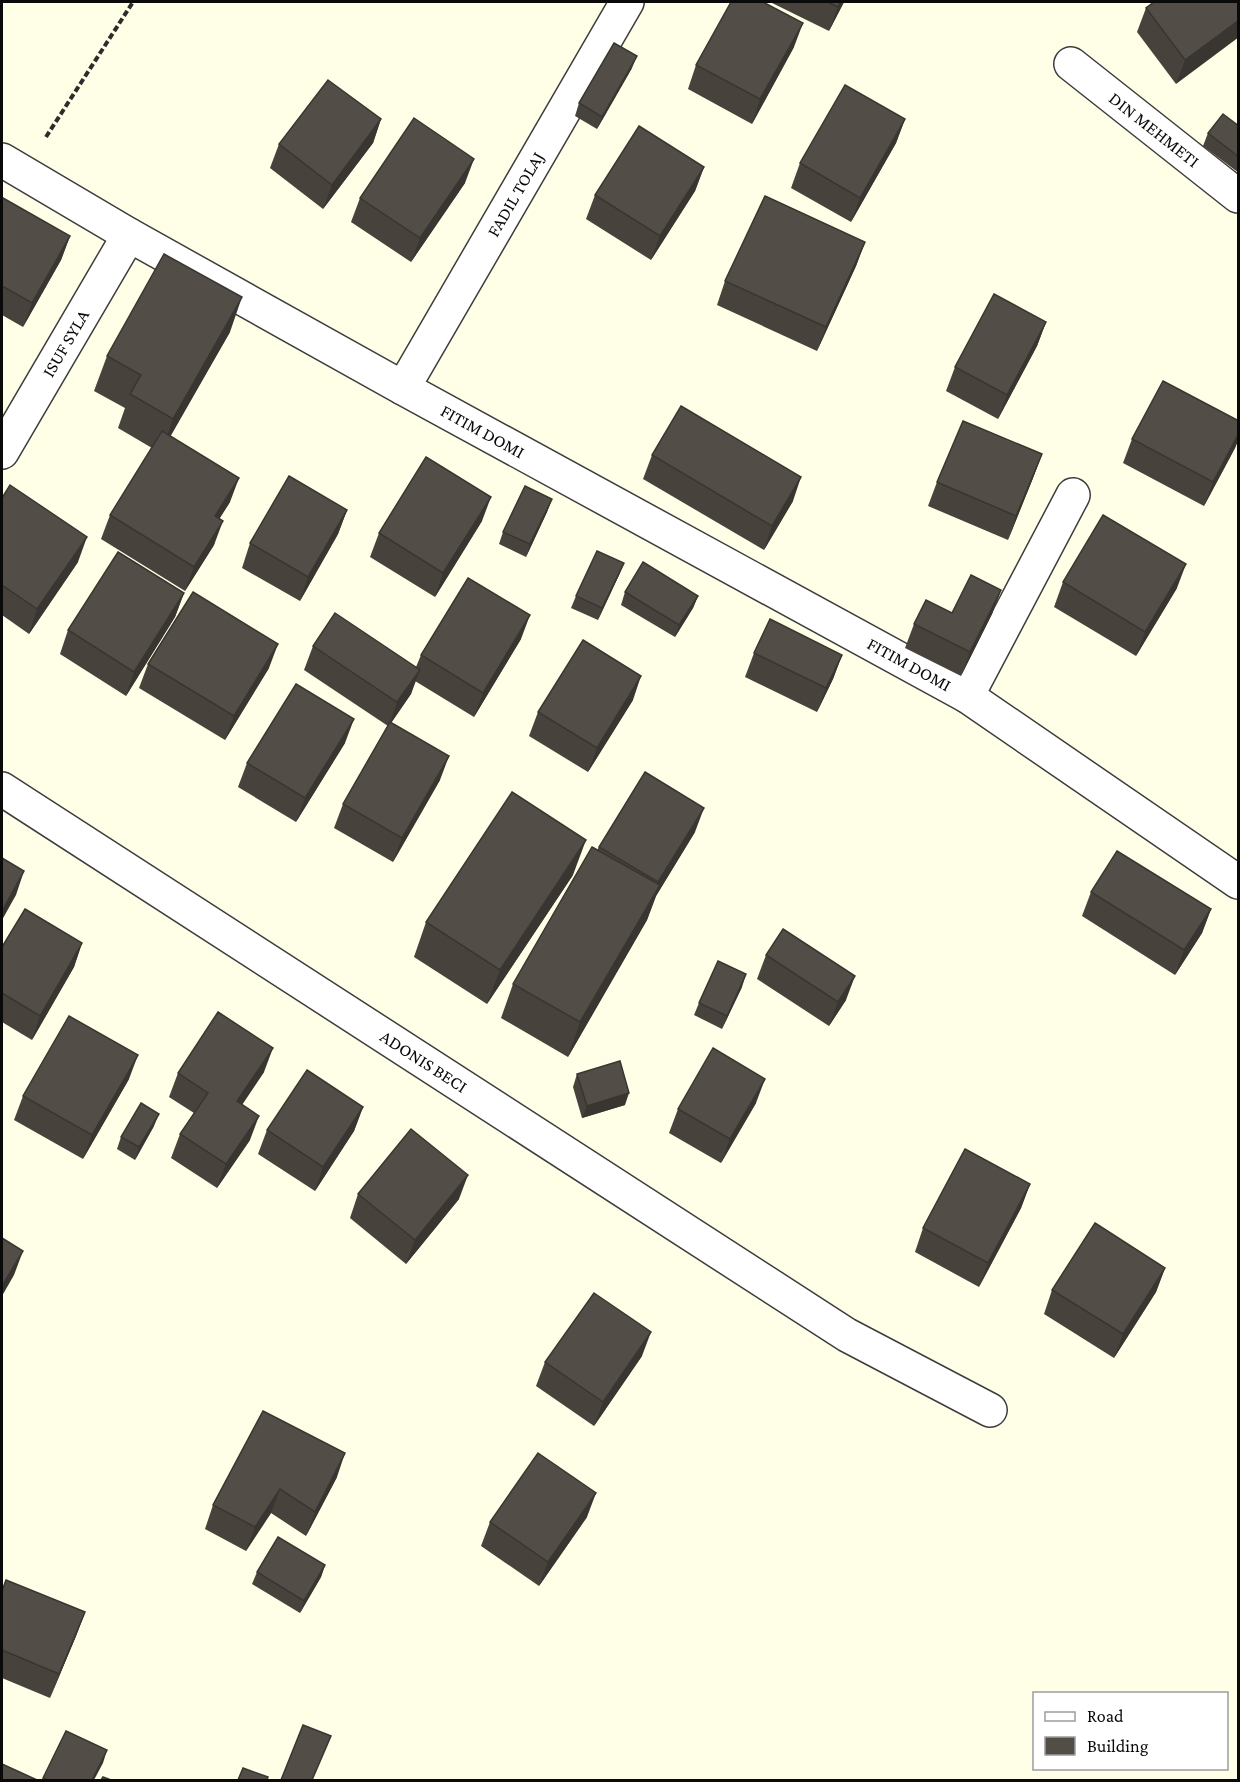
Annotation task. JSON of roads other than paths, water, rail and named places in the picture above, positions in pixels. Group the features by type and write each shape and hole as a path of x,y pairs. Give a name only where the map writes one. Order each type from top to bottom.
{"street":[{"name":"FADIL TOLAJ","path":"403,388 627,2"},
{"name":"DIN MEHMETI","path":"1071,64 1239,196"},
{"name":"FITIM DOMI","path":"12,166 129,235 403,388 967,696 1239,882"},
{"name":"ISUF SYLA","path":"2,452 129,235"},
{"name":"FITIM DOMI","path":"967,696 1073,495"},
{"name":"ADONIS BECI","path":"2,789 847,1335 990,1410"}]}
